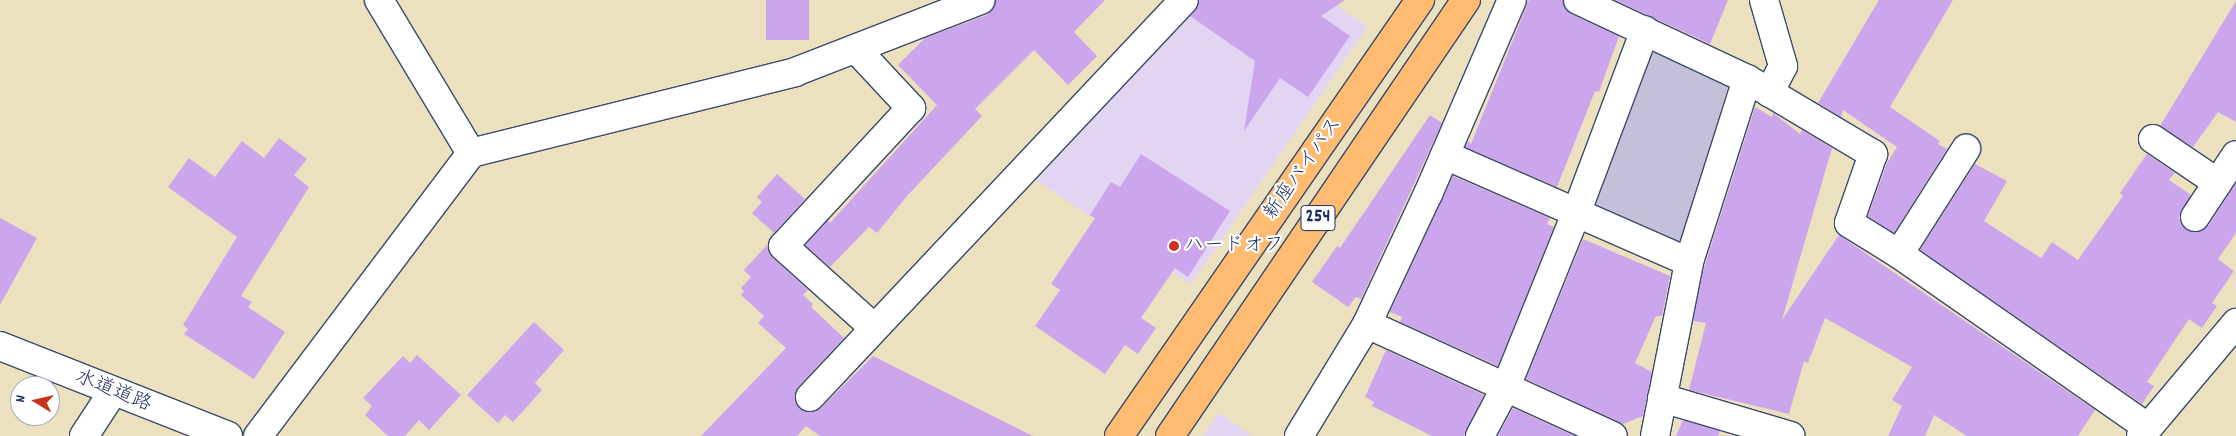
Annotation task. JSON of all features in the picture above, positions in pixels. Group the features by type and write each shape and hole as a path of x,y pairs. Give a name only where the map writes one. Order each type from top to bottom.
{"highway":[{"name":"新座バイパス","path":"1119,436 1420,0"},
{"name":"新座バイパス","path":"1170,436 1466,0"}],"street":[{"path":"379,0 471,154"},
{"path":"258,436 471,154 795,72 981,0"},
{"path":"810,397 1184,0"},
{"path":"1299,436 1368,324 1512,0"},
{"path":"1578,0 1645,30 1758,86 1873,154 1849,223 1899,254 2144,432 2236,323"},
{"path":"1655,436 1689,262 1758,86 1783,66 1764,0"},
{"path":"1480,436 1506,387 1577,211 1645,30"},
{"path":"856,49 910,108 783,246 874,328"},
{"path":"2153,139 2218,183"},
{"path":"1899,254 1966,149"},
{"path":"1445,154 1689,262"},
{"path":"2195,217 2236,155"},
{"path":"1368,324 1613,436"},
{"name":"水道道路","path":"0,346 112,393 228,436"},
{"path":"84,436 112,393"},
{"path":"1662,398 1791,436"}],"shaded area":[{"path":"1205,0 1335,0 1342,10 1368,26 1191,284 1036,180"},
{"path":"1652,48 1729,84 1680,246 1591,204"},
{"path":"1219,413 1252,436 1203,436"}],"building":[{"path":"766,0 809,0 809,40 766,40"},
{"path":"996,0 1105,0 1074,32 1097,56 1068,85 1034,50 975,109 982,116 907,196 877,233 869,227 830,267 805,245 828,220 830,223 937,105 898,65 925,38 987,15 993,9"},
{"path":"1199,0 1345,0 1321,16 1350,36 1308,97 1280,78 1244,131 1255,61 1190,16"},
{"path":"1529,0 1563,0 1571,14 1619,36 1599,92 1595,91 1557,187 1465,147 1468,141 1471,144"},
{"path":"1615,0 1728,0 1710,44"},
{"path":"1879,0 1953,0 1890,107 1940,141 1938,144 1947,149 1894,233 1868,216 1887,163 1897,147 1843,110 1841,117 1818,103"},
{"path":"2236,1 2236,122 2218,112 2193,147 2160,126"},
{"path":"1755,107 1772,117 1773,113 1800,134 1802,130 1832,148 1782,320 1839,235 2095,410 2078,436 1967,436 1934,415 1925,436 1888,436 1902,406 1892,400 1912,367 1825,318 1808,363 1804,361 1789,414 1689,390 1706,323 1693,321 1703,271"},
{"path":"1430,115 1442,123 1361,299 1356,297 1348,307 1312,282 1337,246 1340,248"},
{"path":"279,138 307,159 294,175 309,187 241,296 252,302 248,307 285,332 254,379 184,334 188,329 183,325 237,237 168,187 189,158 215,177 242,141 264,158"},
{"path":"1141,154 1230,211 1188,277 1175,268 1141,318 1156,328 1138,354 1125,345 1105,374 1035,326 1060,290 1051,284 1095,218 1090,215 1111,182 1120,187"},
{"path":"2147,154 2175,173 2169,180 2191,195 2179,217 2181,224 2194,232 2208,226 2236,183 2236,233 2218,259 2234,271 2212,303 2217,306 2202,328 2189,319 2147,382 2154,386 2142,404 1920,250 1975,164 2007,181 1984,221 2041,258 2052,242 2078,260 2123,196 2120,193"},
{"path":"777,174 805,199 774,233 752,213 762,202 757,197"},
{"path":"1453,176 1550,218 1547,224 1554,227 1498,366 1400,322 1402,317 1390,312"},
{"path":"0,218 37,238 0,305"},
{"path":"1583,239 1670,276 1662,316 1656,316 1635,363 1652,372 1643,416 1623,424 1526,379"},
{"path":"768,244 773,258 808,290 803,295 813,304 811,307 844,338 798,387 795,401 800,409 814,412 821,408 873,356 1033,436 820,436 806,426 797,436 701,436 786,348 758,323 764,316 741,295 744,291 741,288 751,277 744,270"},
{"path":"534,322 564,350 535,383 542,390 513,422 505,415 498,423 467,395"},
{"path":"1386,350 1484,395 1464,436 1432,436 1372,406 1374,402 1365,397"},
{"path":"417,355 461,395 429,430 419,420 405,436 388,436 365,415 372,406 363,398 403,356 410,363"},
{"path":"1513,408 1575,436 1498,436"},
{"path":"1683,420 1720,431 1718,436 1676,436"}],"place":[{"name":"ハードオフ","path":"1174,246"}]}
